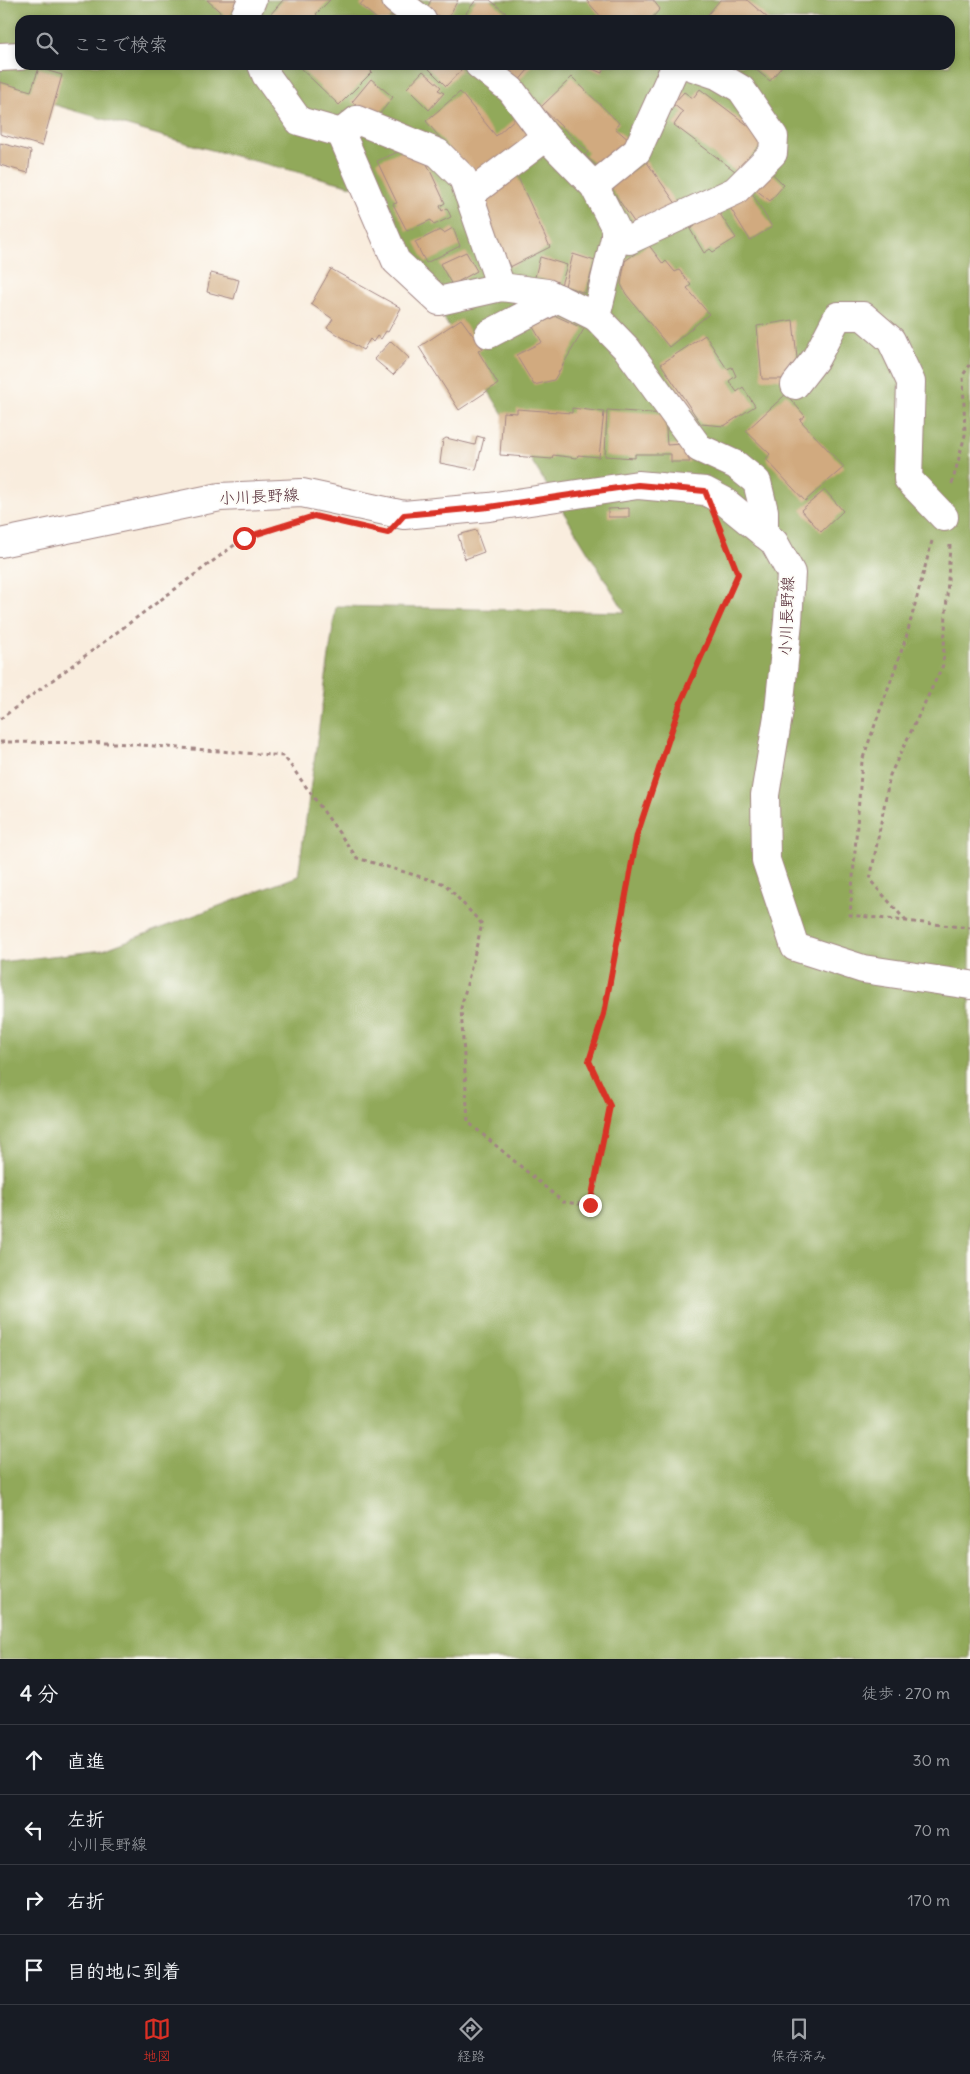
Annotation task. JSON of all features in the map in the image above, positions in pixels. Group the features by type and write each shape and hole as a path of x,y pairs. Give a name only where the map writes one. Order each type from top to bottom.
{"street":[{"path":"245,15 252,0"},
{"path":"396,0 416,15"},
{"path":"0,57 15,56"},
{"path":"264,70 299,121 341,133"},
{"path":"485,70 511,90 546,137 594,186 615,227 615,238 596,317"},
{"path":"594,186 637,151 674,70"},
{"path":"615,238 629,240 735,191 773,153 774,137 741,89 717,75 702,70"},
{"path":"341,133 357,120 438,152 463,178 502,287"},
{"path":"341,133 396,261 439,301 502,287 546,293 596,317 627,349 698,448 736,465 757,482 764,511 764,534"},
{"path":"469,195 546,137"},
{"path":"489,334 558,298"},
{"path":"795,384 816,358 838,316 863,316 891,340 912,382 908,479 944,517"},
{"name":"小川長野線","path":"0,543 220,497 302,493 404,515 489,507 638,485 705,491 724,501 774,542 791,573 779,710 765,795 766,860 794,947 863,968 970,985"}],"path":[{"path":"970,365 964,375 965,435 944,517 935,533 906,638 862,761 850,916 970,928"},
{"path":"906,921 870,880 890,775 943,666 952,528 944,517"},
{"path":"0,719 244,538 288,524"},
{"path":"0,742 115,743 284,756 357,858 445,884 482,924 461,1008 468,1122 563,1202 590,1205 610,1106 589,1061 604,1014 637,835 681,702 738,574 723,537"}],"green space":[{"path":"0,0 970,0 970,1659 0,1659 0,962 103,950 298,876 336,606 625,612 428,293 371,191 200,147 0,89"}],"building":[{"path":"207,0 236,0 237,5 231,15 224,15"},
{"path":"283,0 330,0 317,15 270,15"},
{"path":"364,0 379,0 394,13 392,15 372,15 360,5"},
{"path":"431,0 458,0 450,15 436,15 426,10"},
{"path":"476,0 490,0 508,15 467,15 466,13"},
{"path":"586,0 653,0 660,9 655,15 600,15"},
{"path":"720,0 747,0 764,15 707,15"},
{"path":"38,70 46,70 62,75 42,146 0,134 0,82 31,91"},
{"path":"302,70 370,70 372,72 339,105"},
{"path":"430,70 461,70 446,86"},
{"path":"503,70 528,70 518,82"},
{"path":"756,70 779,70 770,81"},
{"path":"423,71 441,87 438,90 444,93 429,110 407,88"},
{"path":"572,77 619,123 615,128 630,141 601,170 585,155 588,152 541,107"},
{"path":"371,79 393,97 375,120 352,102"},
{"path":"700,89 766,139 739,174 674,125 683,112 673,104 684,92 693,98"},
{"path":"460,92 496,136 519,115 534,135 474,179 426,121"},
{"path":"0,143 31,151 28,173 0,165"},
{"path":"412,146 422,153 445,203 440,206 442,211 447,208 451,217 434,225 431,220 407,231 393,204 397,203 377,161"},
{"path":"646,161 679,208 639,229 609,186"},
{"path":"516,173 550,247 510,267 476,194"},
{"path":"772,173 784,185 770,201 755,189 767,175"},
{"path":"749,188 772,227 750,240 726,201"},
{"path":"716,208 736,238 713,252 710,249 704,253 690,229 695,226 693,222"},
{"path":"453,228 460,246 426,263 415,242 440,230 444,233"},
{"path":"648,244 663,264 666,261 675,272 679,270 691,285 687,288 709,314 669,347 626,294 621,284 625,261"},
{"path":"466,252 477,271 452,285 440,264"},
{"path":"573,254 595,261 585,293 565,286"},
{"path":"540,257 567,265 561,285 535,277"},
{"path":"331,269 401,308 388,332 386,331 381,339 377,336 373,342 370,339 363,350 327,328 333,319 311,304"},
{"path":"211,273 239,280 234,299 207,292"},
{"path":"556,316 584,329 554,380 534,385 516,355 542,342 533,327"},
{"path":"461,319 483,349 478,351 498,384 459,410 419,347"},
{"path":"793,320 798,368 787,379 762,379 757,326"},
{"path":"705,335 727,369 732,367 736,376 729,381 737,392 743,387 755,406 724,426 701,424 661,364"},
{"path":"391,341 409,358 393,375 374,359"},
{"path":"786,394 805,416 800,420 844,467 805,501 766,459 770,454 746,431"},
{"path":"572,408 604,412 599,457 578,455 577,458 553,455 552,459 500,455 503,412 517,413 517,409 572,413"},
{"path":"607,410 665,414 667,445 681,444 690,462 671,462 671,454 635,454 635,458 605,456"},
{"path":"477,436 484,438 476,470 440,463 443,440 446,438 475,445"},
{"path":"825,490 843,511 821,532 801,510"},
{"path":"629,508 629,517 608,517 608,509"},
{"path":"476,530 484,552 465,559 458,535"}],"route":[{"path":"244,538 314,516 388,533 404,515 489,507 638,485 705,491 738,574 681,702 637,835 604,1014 589,1061 610,1106 590,1205"}]}
